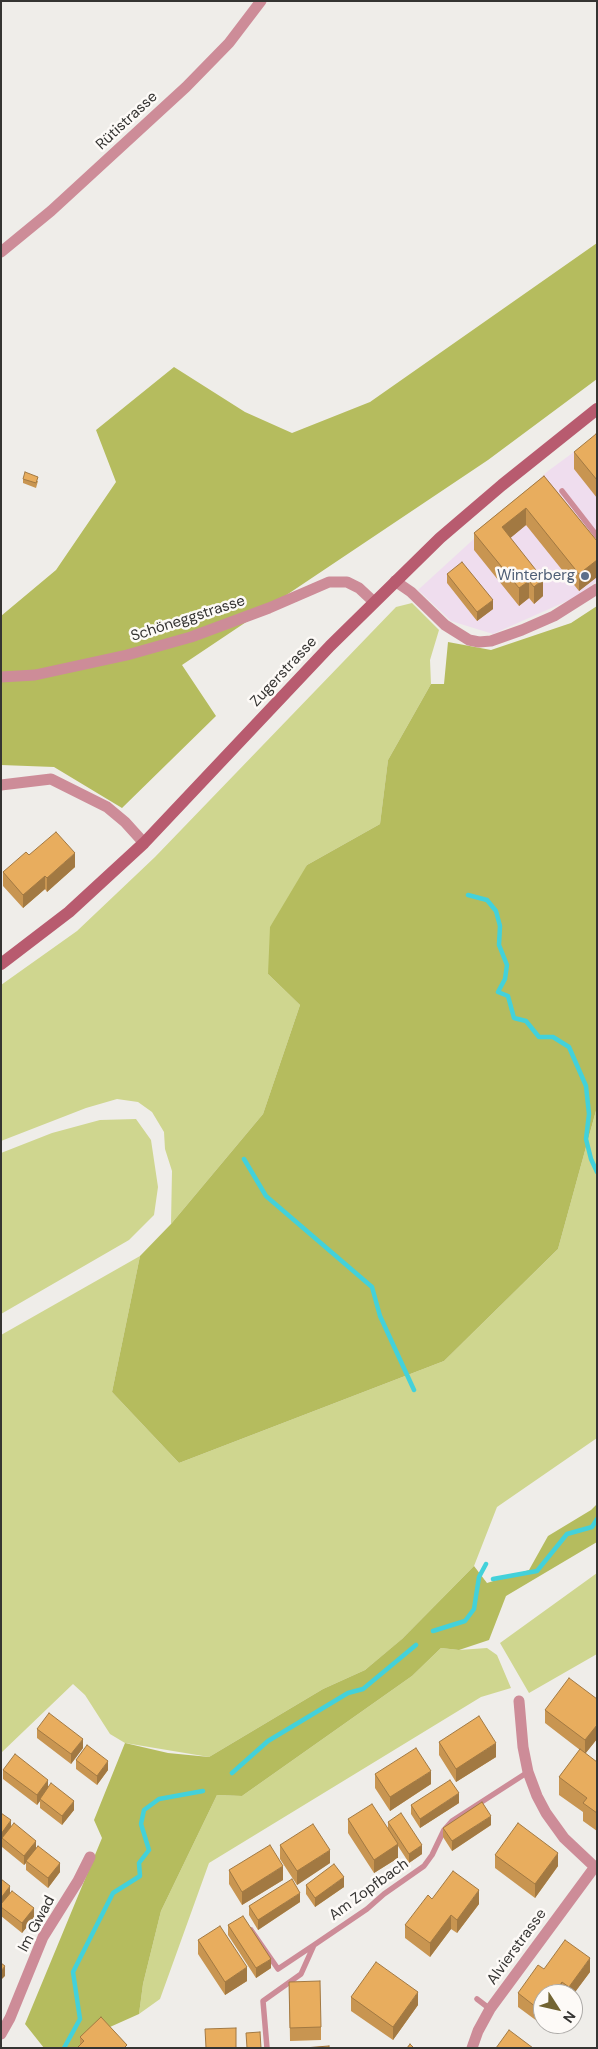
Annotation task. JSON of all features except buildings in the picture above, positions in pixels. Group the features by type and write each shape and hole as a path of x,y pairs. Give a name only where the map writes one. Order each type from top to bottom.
{"main road":[{"name":"Zugerstrasse","path":"1,964 69,912 144,843 330,646 440,538 597,409"}],"street":[{"name":"Rütistrasse","path":"1,252 51,211 186,87 229,43 261,1"},
{"path":"395,581 446,625 469,640 479,642 491,642 554,616 597,589"},
{"name":"Schöneggstrasse","path":"1,676 35,675 127,655 190,637 269,608 329,582 347,582 359,588 374,602"},
{"path":"1,785 50,779 107,808 125,822 144,843"},
{"path":"519,1701 528,1772 537,1796 556,1828 572,1847 596,1868"},
{"name":"Im Gwad","path":"1,2034 10,2018 43,1937 78,1881 90,1856"},
{"name":"Alvierstrasse","path":"472,2048 478,2031 490,2009 596,1868"}],"lane":[{"path":"562,491 597,536"},
{"name":"Am Zopfbach","path":"250,1928 278,1969 367,1909 384,1894 424,1866 432,1855 444,1830 452,1820 528,1772"},
{"path":"267,2048 263,2001 301,1974 314,1945"},
{"path":"477,2000 490,2009"}],"shaded area":[{"path":"597,435 597,581 576,597 493,634 451,621 418,590 548,471"}],"green space":[{"path":"597,243 597,379 488,460 182,665 216,716 122,808 54,767 1,765 1,616 56,570 116,482 96,430 174,367 245,412 292,433 370,402"},
{"path":"412,603 439,630 430,660 431,684 388,760 380,824 307,865 268,974 300,1005 263,1114 171,1224 172,1171 165,1149 164,1132 152,1112 138,1102 117,1099 86,1108 1,1141 1,985 77,931 155,857 396,607"},
{"path":"597,606 597,1107 558,1249 444,1361 179,1463 112,1392 140,1256 171,1224 263,1114 300,1005 268,974 270,927 307,865 380,824 388,760 431,684 444,684 448,642 491,650 571,623"},
{"path":"597,1107 597,1438 497,1507 474,1566 401,1640 365,1670 323,1689 209,1757 125,1743 110,1734 85,1695 73,1684 1,1753 1,1335 140,1256 112,1392 179,1463 444,1361 558,1249"},
{"path":"136,1119 151,1140 158,1187 154,1215 129,1240 1,1314 1,1153 52,1133 100,1120"},
{"path":"597,1504 597,1542 506,1596 489,1640 459,1650 441,1648 412,1676 242,1796 217,1795 161,1911 143,1984 139,2014 101,2031 83,2048 44,2048 25,2024 102,1838 94,1820 125,1743 168,1753 209,1757 323,1689 365,1670 402,1639 474,1566 487,1583 529,1570 548,1536 591,1510"},
{"path":"597,1573 597,1654 529,1693 500,1643"},
{"path":"441,1648 459,1650 487,1648 497,1655 511,1688 481,1697 209,1863 160,1999 139,2014 143,1984 161,1911 217,1795 242,1796 412,1676"}],"waterway":[{"path":"468,895 487,900 496,911 500,926 499,945 507,965 505,979 498,992 508,996 514,1018 526,1021 539,1037 553,1037 569,1047 586,1086 589,1114 586,1139 591,1159 597,1172"},
{"path":"244,1159 266,1196 372,1287 380,1316 414,1390"},
{"path":"493,1579 537,1571 567,1534 592,1527 597,1519"},
{"path":"433,1631 465,1621 474,1609 479,1577 486,1564"},
{"path":"232,1773 268,1741 348,1693 363,1689 416,1645"},
{"path":"64,2048 80,2019 73,1972 113,1893 140,1876 139,1863 149,1850 141,1824 144,1810 159,1799 203,1791"}],"place":[{"name":"Winterberg","path":"585,576"}]}
